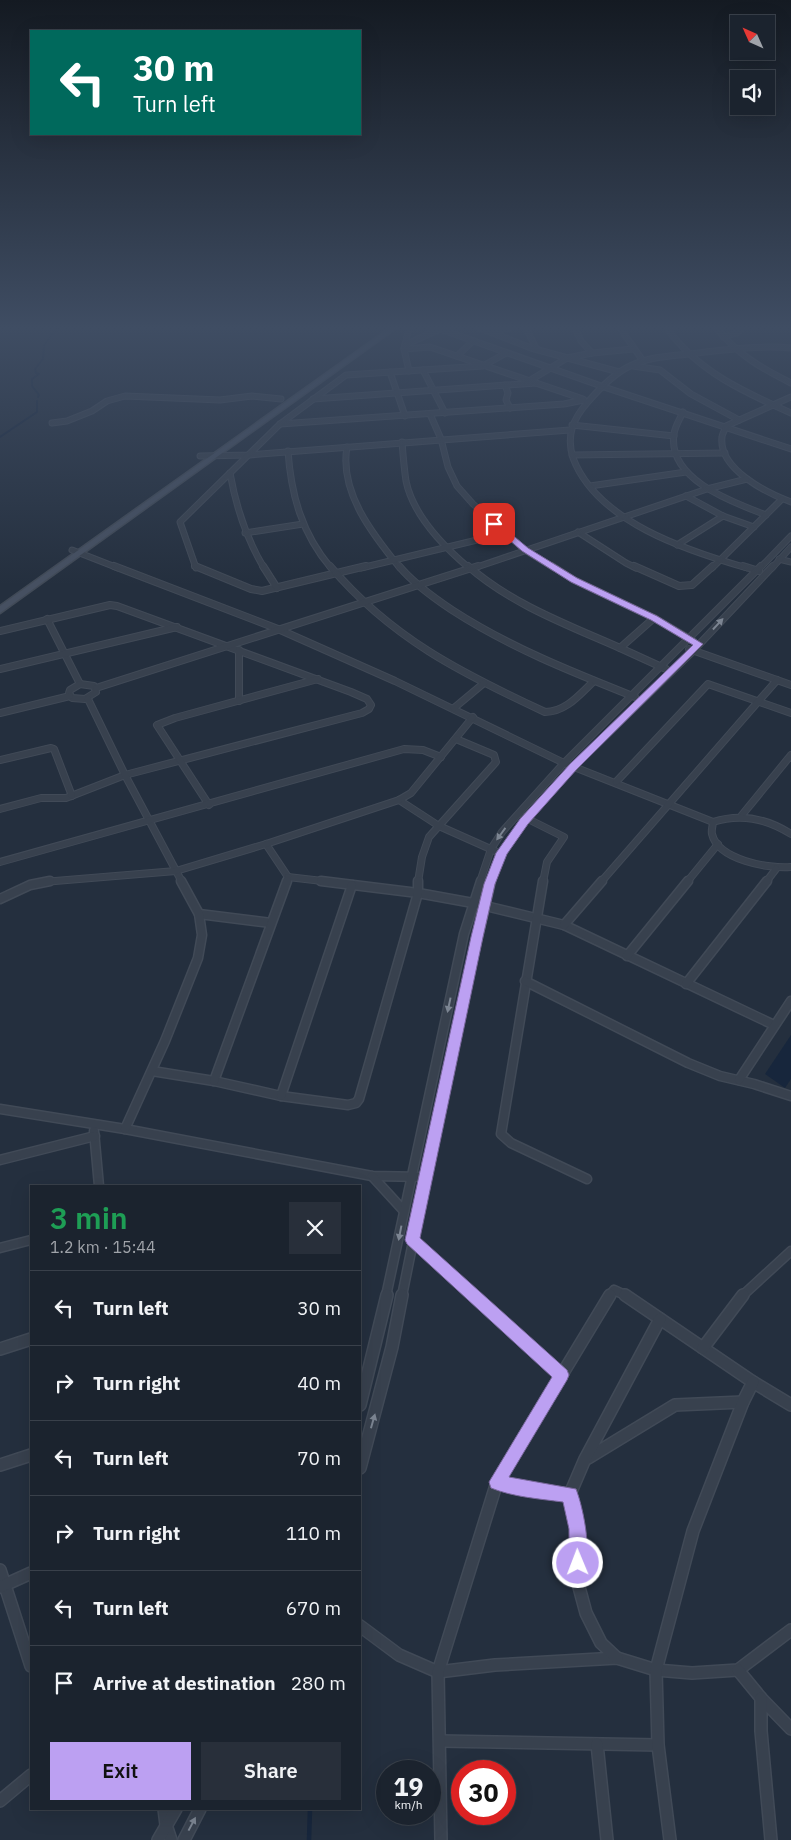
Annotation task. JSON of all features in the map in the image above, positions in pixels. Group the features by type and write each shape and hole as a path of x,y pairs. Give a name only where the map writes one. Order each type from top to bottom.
{"main road":[{"path":"0,610 200,456 260,414"},
{"path":"0,602 272,414"}],"street":[{"path":"52,422 68,421 85,414"},
{"path":"293,414 280,424 181,519 180,522 193,564 198,570 251,589 262,591 506,533"},
{"path":"280,424 430,414 441,440 448,467 458,486 473,504 525,550 574,580 654,618 690,639 696,647"},
{"path":"579,414 571,428 572,455 577,467 590,486 625,516 645,530 677,545 766,573"},
{"path":"682,414 675,424 675,453 686,472 707,489 766,515"},
{"path":"689,414 791,449"},
{"path":"727,414 738,420"},
{"path":"752,414 726,426 722,438 725,453 732,463 757,488 791,502"},
{"path":"200,456 441,440 571,428 674,436"},
{"path":"402,442 401,462 410,491 430,530 445,548 492,585 528,606 671,672"},
{"path":"347,447 345,469 359,511 372,535 392,560 416,584 460,616 553,665 643,700"},
{"path":"288,451 290,476 298,512 303,524 335,574 360,602 383,622 443,662 551,713 560,710 594,681"},
{"path":"572,455 725,453"},
{"path":"590,486 686,472"},
{"path":"230,473 233,494 244,532 256,558 276,588"},
{"path":"96,688 470,568 707,489 747,479"},
{"path":"686,496 723,516 754,527"},
{"path":"578,532 626,564 679,586 692,585 782,499"},
{"path":"677,545 723,516"},
{"path":"244,532 303,524"},
{"path":"361,1462 364,1442 391,1352 452,1044 484,906 501,853 527,818 574,766 643,700 751,590 779,559 787,548 791,536"},
{"path":"361,1401 393,1269 464,934 491,849 517,814 564,763 757,571 787,548"},
{"path":"76,551 278,630 454,708 564,763 713,822"},
{"path":"779,559 791,562"},
{"path":"742,587 751,590"},
{"path":"0,631 110,605 121,607 367,698 371,705 369,709 362,713 125,775 72,796 57,799 41,798 0,809"},
{"path":"722,607 731,610"},
{"path":"620,648 654,618"},
{"path":"47,619 80,684"},
{"path":"0,669 177,627"},
{"path":"682,647 696,647 791,685"},
{"path":"239,650 240,701"},
{"path":"209,804 157,725 168,720 318,680"},
{"path":"564,926 777,680"},
{"path":"454,708 484,683"},
{"path":"70,696 70,690 80,684 91,684 96,688"},
{"path":"616,782 704,687 713,685 791,713"},
{"path":"0,713 70,696 79,700 88,699 96,692 96,688"},
{"path":"88,699 125,775 199,914 202,935 198,958 152,1071 126,1128"},
{"path":"0,899 30,886 50,881 176,871 266,844 399,800 411,793 473,718"},
{"path":"601,726 611,731"},
{"path":"152,1071 214,1081 281,1096 348,1104 356,1103 359,1099 418,893 417,878 426,845 439,826 496,762 494,755 456,739"},
{"path":"0,862 404,749 416,747 441,757"},
{"path":"0,760 51,748 54,749 72,796"},
{"path":"742,815 791,754"},
{"path":"399,800 439,826 501,853"},
{"path":"517,814 564,837 547,862 535,919 501,1134 511,1144 586,1179"},
{"path":"791,834 773,824 742,815 724,817 713,822 710,829 718,844 739,858 755,865 776,869 791,867"},
{"path":"266,844 288,878"},
{"path":"627,956 718,844"},
{"path":"686,984 776,869"},
{"path":"288,878 418,893 484,906 564,926 774,1025"},
{"path":"214,1081 288,878"},
{"path":"281,1096 352,885"},
{"path":"199,914 271,923"},
{"path":"525,981 688,1063 720,1076 754,1084 790,1096"},
{"path":"453,986 466,987"},
{"path":"739,1080 791,1001"},
{"path":"440,1043 452,1044"},
{"path":"0,1109 126,1128 372,1176 425,1177"},
{"path":"426,1111 439,1112"},
{"path":"93,1124 100,1185"},
{"path":"0,1160 95,1136"},
{"path":"372,1176 404,1211"},
{"path":"0,1248 30,1240"},
{"path":"412,1240 562,1375"},
{"path":"703,1348 745,1292 791,1251"},
{"path":"393,1269 406,1271"},
{"path":"441,1840 441,1741 438,1672 497,1482 614,1290 622,1293 753,1382 791,1405"},
{"path":"617,1658 600,1643 586,1613 579,1587 577,1529 570,1494 585,1459 660,1319"},
{"path":"0,1349 30,1339"},
{"path":"375,1348 391,1352"},
{"path":"670,1840 658,1745 656,1670 693,1531 743,1402 753,1382"},
{"path":"585,1459 675,1405 743,1402"},
{"path":"0,1465 30,1455"},
{"path":"497,1482 528,1489 570,1494"},
{"path":"0,1570 2,1586 30,1663"},
{"path":"2,1586 30,1573"},
{"path":"361,1627 399,1655 438,1672 495,1665 617,1658 656,1670 692,1673 738,1670 791,1630"},
{"path":"738,1670 761,1698 791,1728"},
{"path":"761,1698 761,1731 771,1840"},
{"path":"441,1741 658,1745"},
{"path":"597,1744 606,1840"},
{"path":"0,1801 30,1776"},
{"path":"164,1810 166,1825 171,1840"},
{"path":"158,1840 175,1810"},
{"path":"184,1840 199,1810"}],"water":[{"path":"791,1035 791,1079 785,1088 765,1074"}],"waterway":[{"path":"0,437 34,414"},
{"path":"309,1840 310,1810"}],"route":[{"path":"494,524 525,550 574,580 654,618 699,644 574,766 524,822 501,853 490,884 452,1044 412,1240 562,1375 497,1482 528,1489 570,1494 577,1529 578,1563"}]}
